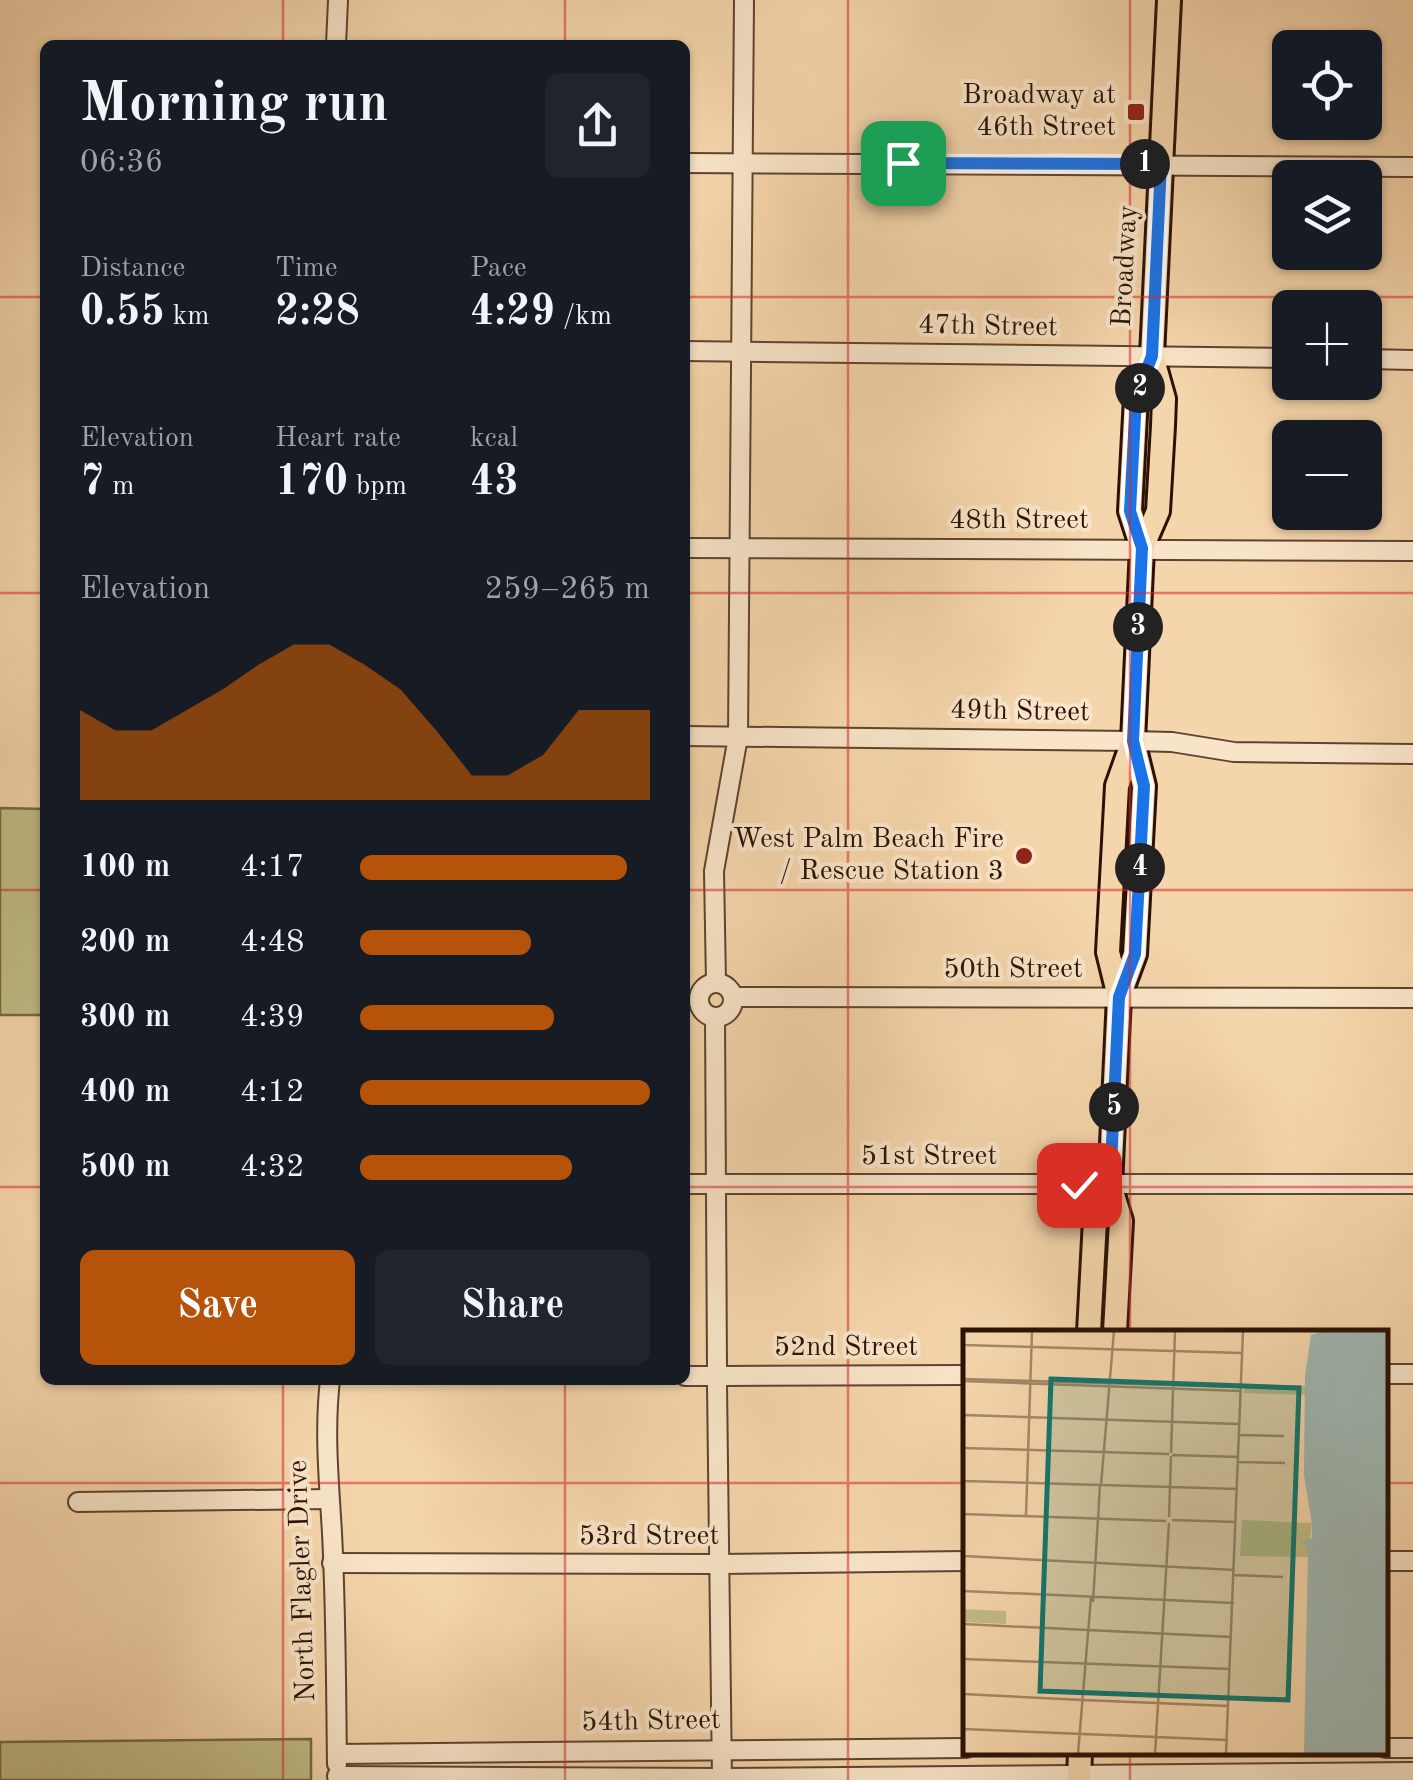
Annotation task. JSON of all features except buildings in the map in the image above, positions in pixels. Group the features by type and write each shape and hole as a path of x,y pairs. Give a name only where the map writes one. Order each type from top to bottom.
{"main road":[{"name":"Broadway","path":"1115,1330 1120,1221 1110,1185 1119,997 1108,952 1108,934 1117,786 1133,741 1142,548 1158,511 1164,399 1152,356 1169,0"},
{"name":"Broadway","path":"1088,1330 1094,1220 1110,1185"}],"street":[{"path":"336,40 338,0"},
{"path":"716,983 714,871 738,737 744,0"},
{"path":"690,164 1413,167"},
{"name":"47th Street","path":"690,350 1272,358"},
{"path":"1382,359 1413,360"},
{"name":"48th Street","path":"690,548 1413,551"},
{"name":"49th Street","path":"690,736 1133,741 1172,742 1234,752 1413,754"},
{"path":"716,983 728,987 734,997 730,1012 715,1018 692,1001 706,986 716,983"},
{"name":"50th Street","path":"734,997 1413,998"},
{"path":"715,1018 717,1564 722,1779"},
{"name":"51st Street","path":"690,1184 1413,1184"},
{"name":"52nd Street","path":"690,1376 963,1374"},
{"name":"North Flagler Drive","path":"329,1385 326,1418 337,1778"},
{"path":"78,1502 329,1499"},
{"name":"53rd Street","path":"332,1563 963,1561"},
{"name":"54th Street","path":"337,1754 963,1748"},
{"name":"54th Street","path":"337,1778 722,1779 1080,1769 1413,1772"}],"shaded area":[{"path":"0,808 40,809 40,1015 0,1015"},
{"path":"311,1739 311,1780 0,1780 0,1742"}],"place":[{"name":"Broadway at 46th Street","path":"1136,112"},
{"name":"West Palm Beach Fire / Rescue Station 3","path":"1024,856"}],"route":[{"path":"903,163 1161,164 1152,356 1136,397 1130,511 1142,548 1133,741 1144,786 1135,954 1119,997 1110,1185 1079,1185"}]}
